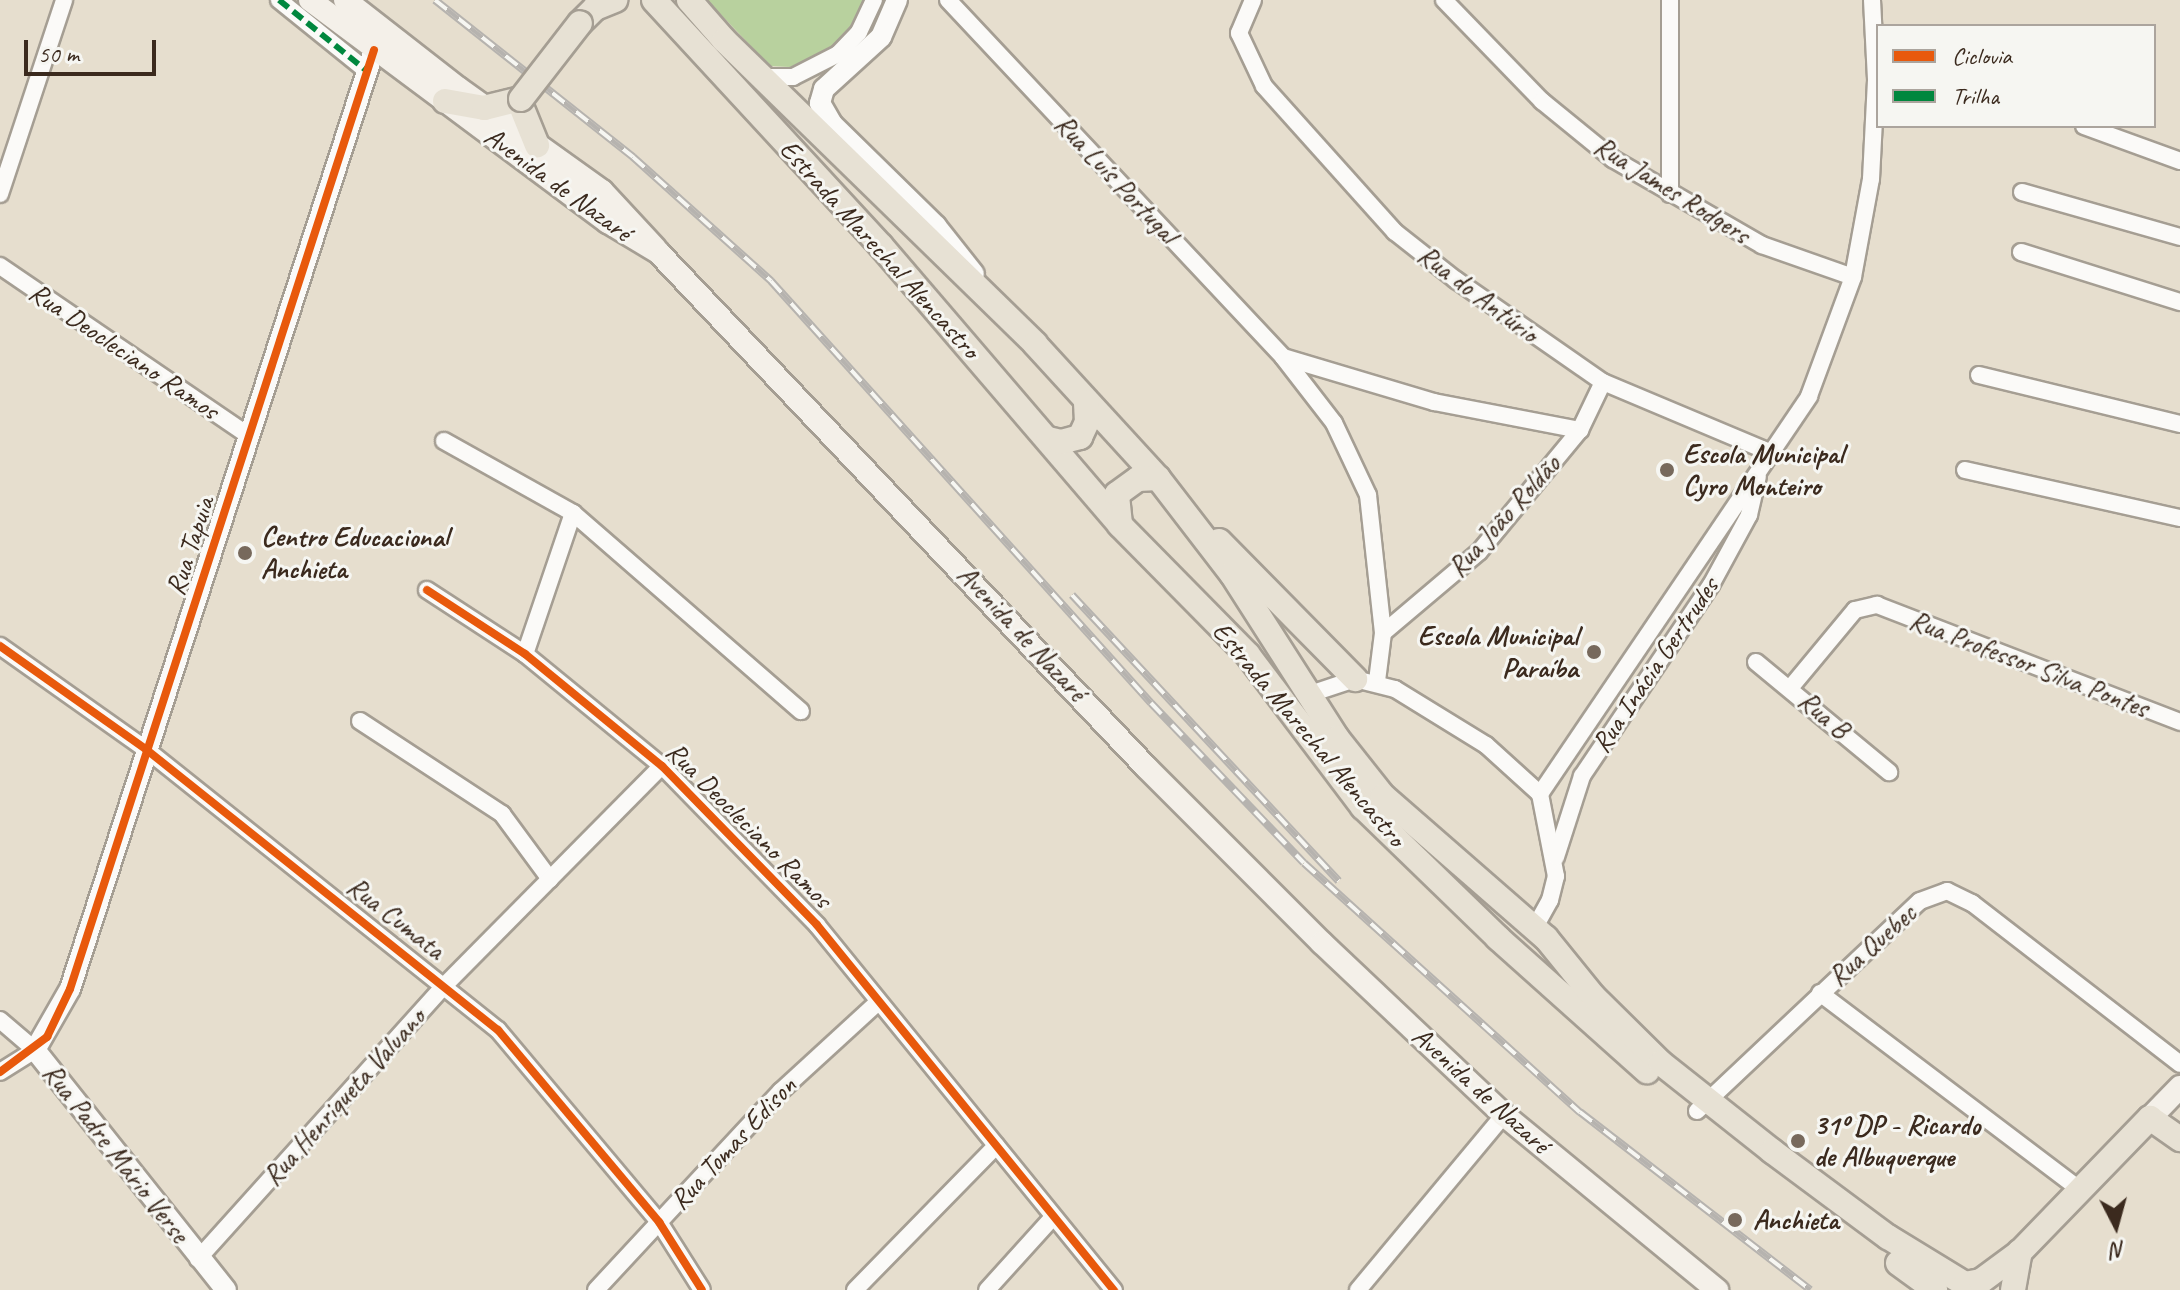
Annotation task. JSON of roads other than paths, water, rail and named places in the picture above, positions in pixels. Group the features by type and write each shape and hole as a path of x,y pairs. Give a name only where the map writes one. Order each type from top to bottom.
{"main road":[{"name":"Avenida de Nazaré","path":"310,0 370,60 445,101 617,229 658,252"},
{"name":"Avenida de Nazaré","path":"345,0 484,108 602,191 642,229 658,252 1147,768 1504,1115 1717,1290"},
{"path":"445,101 484,108 520,100 580,23 595,8 615,0"},
{"name":"Estrada Marechal Alencastro","path":"653,0 881,246 1120,525 1248,655 1363,807 1498,938 1702,1106 1935,1290"},
{"name":"Estrada Marechal Alencastro","path":"689,0 990,299 1158,478 1190,517 1313,693 1337,738 1383,796 1535,927 1610,1015 1702,1106 1888,1237 1958,1282 1981,1281 2020,1252 2150,1118"},
{"path":"520,100 537,145"},
{"path":"1048,439 1061,442 1080,437 1087,422 1086,402"},
{"path":"1120,525 1117,494 1138,479 1158,478"},
{"path":"1190,517 1249,566 1366,680"},
{"path":"1498,938 1517,938 1535,927"},
{"path":"2180,1087 2150,1118 2180,1139"},
{"path":"2013,1290 2020,1252"}],"street":[{"path":"0,194 64,0"},
{"name":"Avenida de Nazaré","path":"279,0 370,60"},
{"path":"764,77 793,77 838,54 859,32 874,0"},
{"name":"Estrada Marechal Alencastro","path":"897,0 881,37 824,89 820,103 832,124 936,226 990,299"},
{"name":"Rua Luís Portugal","path":"948,0 1283,357 1334,423 1368,495 1383,633 1366,680"},
{"name":"Rua do Antúrio","path":"1253,0 1239,33 1244,52 1295,125 1395,232 1603,382 1774,454"},
{"name":"Rua James Rodgers","path":"1444,0 1542,101 1613,159 1762,245 1853,277"},
{"path":"1670,0 1670,194"},
{"name":"Rua Inácia Gertrudes","path":"1872,0 1876,63"},
{"name":"Rua Tapuia","path":"35,1050 70,989 370,60"},
{"name":"Rua Inácia Gertrudes","path":"1540,794 1712,539 1774,454 1809,396 1853,277 1871,179 1876,96"},
{"path":"2089,128 2180,161"},
{"path":"2022,192 2180,237"},
{"path":"2021,252 2180,302"},
{"name":"Rua Deocleciano Ramos","path":"0,266 249,436"},
{"path":"1283,357 1434,402 1580,430"},
{"path":"1979,375 2180,424"},
{"name":"Rua João Roldão","path":"1383,633 1479,552 1580,430 1603,382"},
{"path":"444,441 573,513 801,711"},
{"path":"1965,470 2180,518"},
{"name":"Rua Inácia Gertrudes","path":"1556,857 1589,764 1731,550 1749,515 1758,475"},
{"path":"525,654 573,513"},
{"path":"1712,539 1731,550"},
{"name":"Rua Deocleciano Ramos","path":"427,590 525,654 662,766 817,925 877,1003 1114,1290"},
{"name":"Rua Professor Silva Pontes","path":"1791,687 1855,610 1877,605 2180,722"},
{"name":"Rua Cumata","path":"0,646 147,750 445,985 536,1071 659,1222 702,1290"},
{"name":"Rua B","path":"1756,662 1791,687 1889,772"},
{"path":"1313,693 1366,680 1486,745 1540,794 1556,857 1550,900 1535,927"},
{"path":"360,721 502,814 550,879"},
{"name":"Rua Henriqueta Valuano","path":"198,1259 445,985 662,766"},
{"name":"Rua Quebec","path":"1702,1106 1920,901 1947,891 1972,903 2180,1064"},
{"path":"1820,993 2079,1189"},
{"name":"Rua Tomas Edison","path":"596,1290 781,1091 877,1003"},
{"name":"Rua Padre Mário Verse","path":"0,1020 35,1050 198,1259 226,1290"},
{"path":"0,1072 35,1050"},
{"path":"1358,1290 1504,1115"},
{"path":"855,1290 996,1146"},
{"path":"987,1290 1053,1217"}],"railway":[{"path":"435,0 633,157 771,281 1151,703 1304,863 1580,1112 1810,1290"},
{"path":"1072,595 1339,881"}],"place":[{"name":"Escola Municipal Cyro Monteiro","path":"1667,470"},
{"name":"Centro Educacional Anchieta","path":"245,553"},
{"name":"Escola Municipal Paraíba","path":"1594,652"},
{"name":"31º DP - Ricardo de Albuquerque","path":"1798,1141"},
{"name":"Anchieta","path":"1735,1220"}]}
